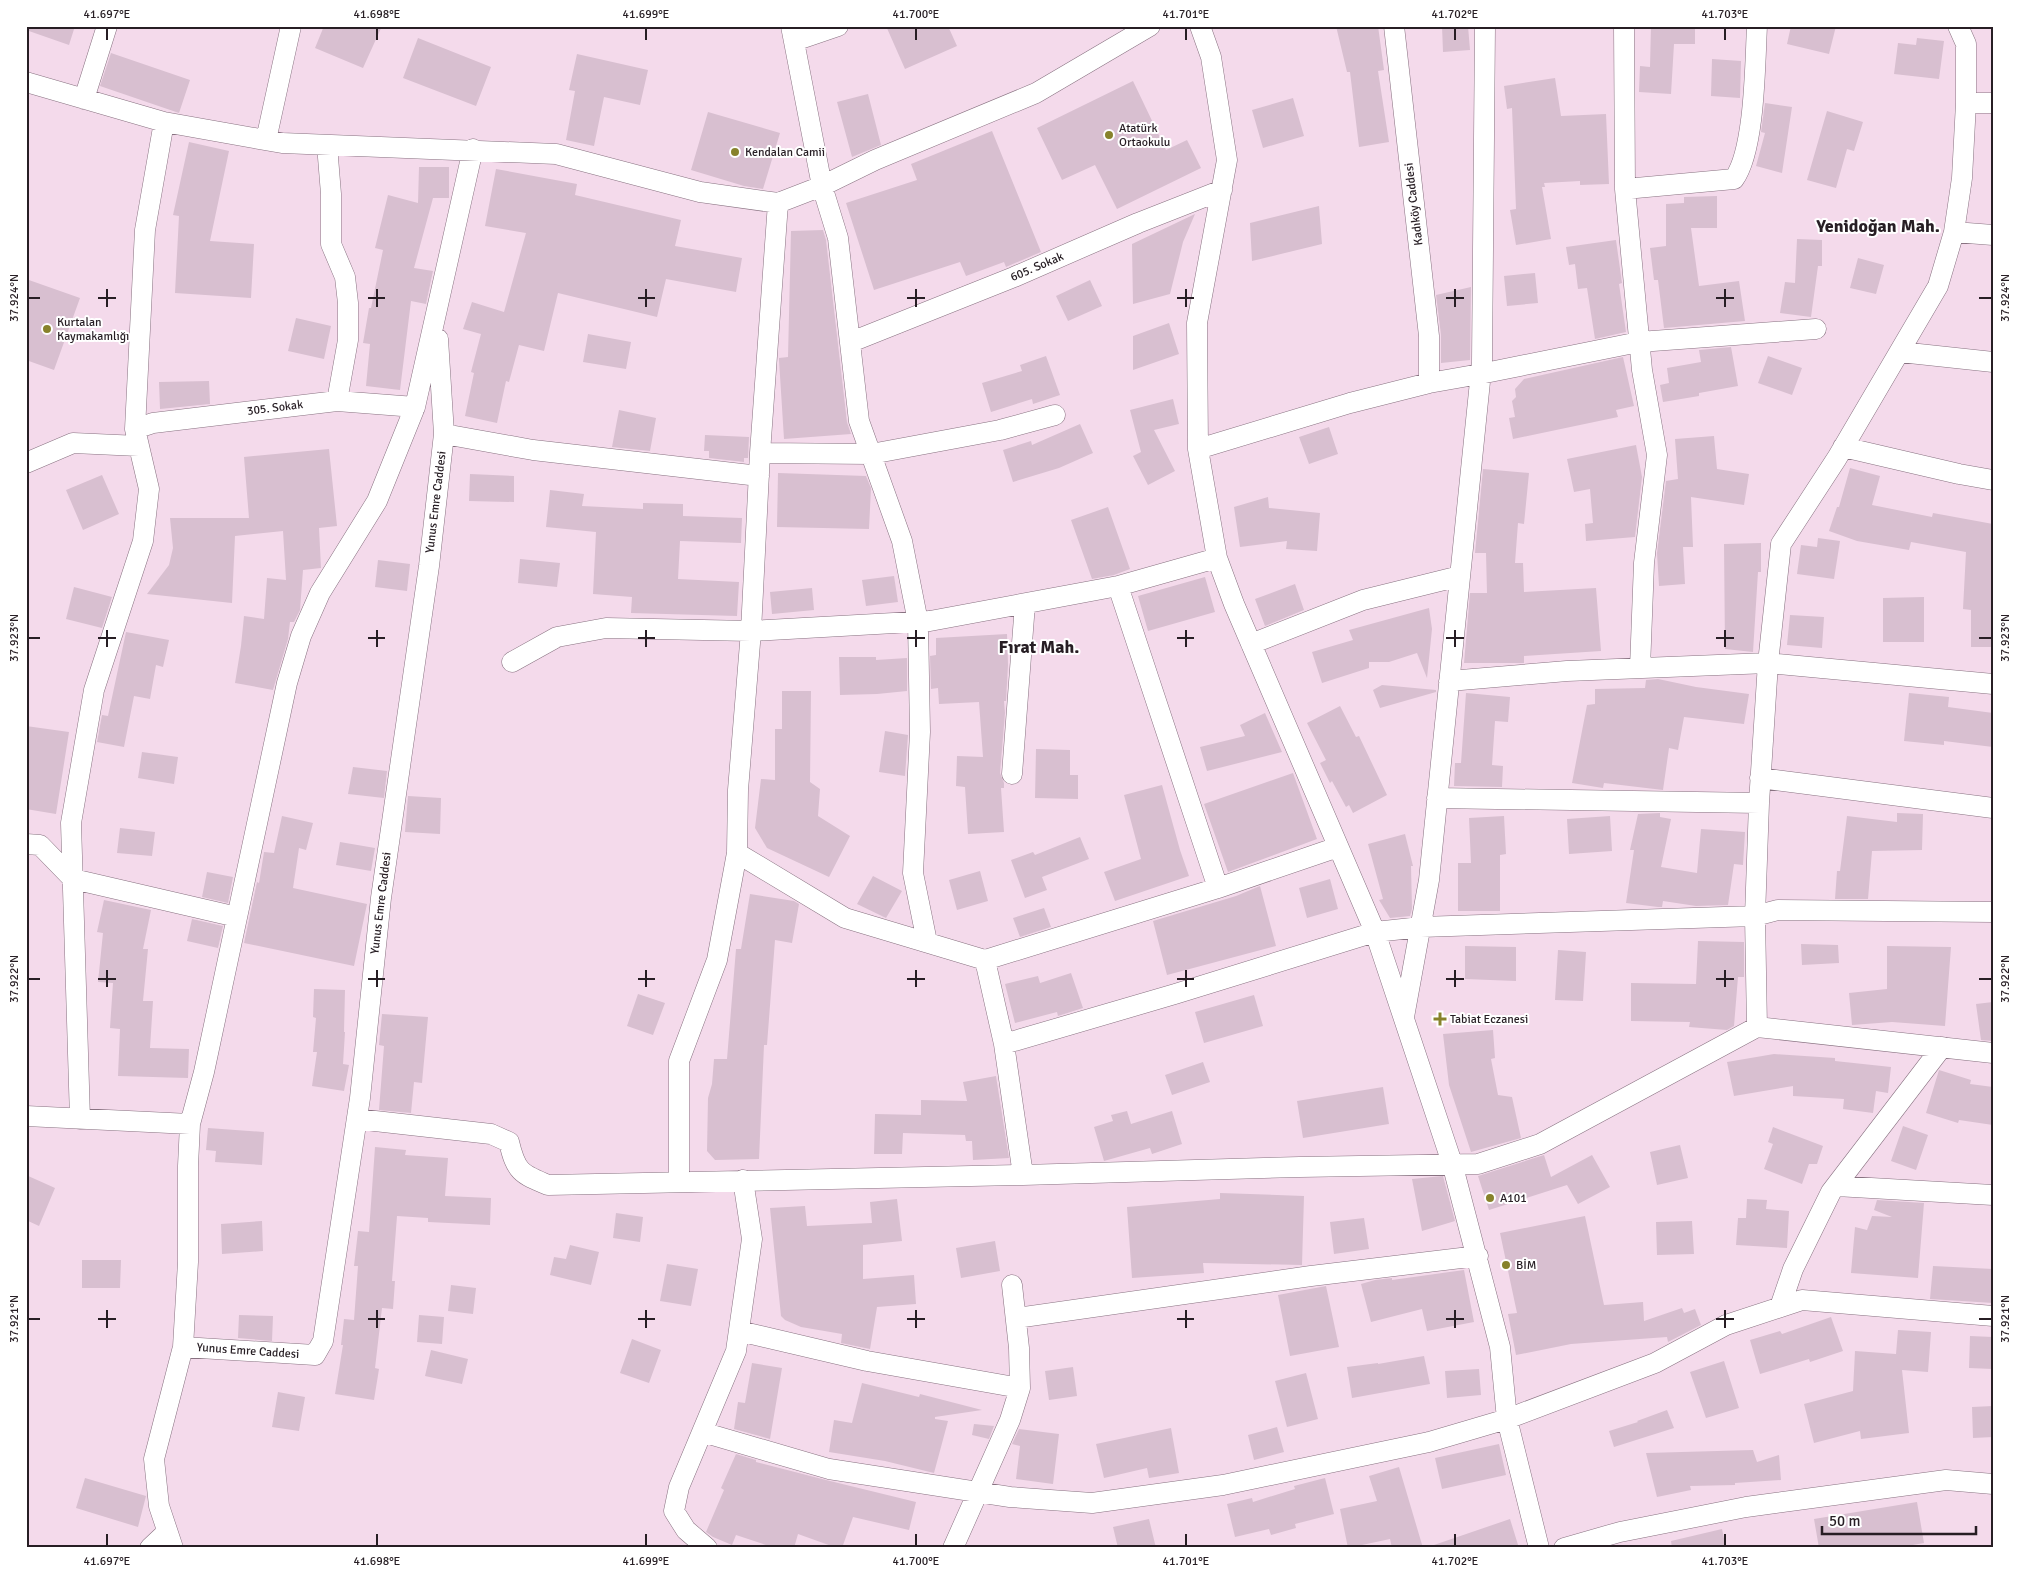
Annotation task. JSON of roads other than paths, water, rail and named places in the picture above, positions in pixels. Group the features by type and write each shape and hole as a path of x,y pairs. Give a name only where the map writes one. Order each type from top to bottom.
{"street":[{"path":"84,99 107,26"},
{"path":"266,140 291,26"},
{"path":"838,26 792,34 822,186 838,238 859,421 902,541 918,622 920,732 913,873 927,942"},
{"path":"26,82 164,122 282,143 556,154 700,192 778,203 822,186 875,160 1036,93 1150,26"},
{"path":"1200,26 1211,57 1227,160 1197,323 1198,449 1216,558 1375,932 1452,1164 1478,1256 1500,1347 1507,1419 1539,1548"},
{"name":"Kadıköy Caddesi","path":"1394,26 1429,336 1429,383"},
{"path":"1403,1019 1422,926 1429,880 1480,374 1485,26"},
{"path":"1624,26 1625,189 1639,342 1657,456 1644,563 1640,668"},
{"path":"1625,189 1734,179 1740,171 1751,122 1757,26"},
{"path":"1757,1027 1755,916 1760,778 1768,663 1781,544 1843,447 1938,286 1954,232 1962,178 1966,103 1966,44 1958,26"},
{"path":"1966,103 1993,103"},
{"path":"80,1119 71,823 94,690 144,541 149,489 137,437 145,230 164,122"},
{"path":"327,145 331,194 331,244 345,277 348,303 348,340 336,401"},
{"path":"150,1548 170,1540 159,1506 154,1458 183,1347 188,1262 190,1124 204,1072 287,683 301,636 320,593 377,501 415,408 473,150"},
{"name":"605. Sokak","path":"851,342 1014,278 1138,223 1222,190"},
{"path":"679,1182 679,1061 717,960 738,853 738,790 751,631 760,453 778,203"},
{"path":"1954,232 1993,235"},
{"name":"Yunus Emre Caddesi","path":"183,1347 315,1355 323,1342 357,1119 381,898 421,623 444,434 436,317"},
{"path":"1198,449 1350,403 1429,383 1639,342 1816,329"},
{"path":"1900,352 1993,362"},
{"name":"305. Sokak","path":"26,463 72,443 137,437 154,423 336,401 415,408"},
{"path":"760,453 871,454 1000,430 1054,415"},
{"path":"444,434 532,450 759,476"},
{"path":"1843,447 1993,480"},
{"path":"512,662 557,636 606,628 751,631 918,622 1118,586 1216,558"},
{"path":"1251,644 1363,600 1460,576"},
{"path":"1118,586 1218,888"},
{"path":"1012,774 1025,604"},
{"path":"1449,681 1566,671 1768,663 1993,684"},
{"path":"1760,778 1993,808"},
{"path":"1437,798 1759,803"},
{"path":"26,844 40,845 73,879 237,917"},
{"path":"738,853 845,918 985,960 1218,888 1338,847"},
{"path":"1004,1044 1175,994 1375,932 1422,926 1755,916 1778,910 1993,912"},
{"path":"985,960 1004,1044 1023,1175"},
{"path":"357,1119 491,1134 509,1142 514,1162 525,1176 548,1185 1478,1164 1540,1144 1757,1027 1993,1053"},
{"path":"1780,1307 1793,1269 1836,1186 1942,1047"},
{"path":"26,1116 190,1124"},
{"path":"699,1545 686,1530 674,1511 679,1487 736,1351 752,1239 743,1180"},
{"path":"1836,1186 1993,1195"},
{"path":"1016,1318 1311,1276 1478,1256"},
{"path":"953,1548 1010,1420 1020,1388 1019,1348 1012,1285"},
{"path":"702,1432 829,1470 1010,1497 1092,1503 1213,1487 1429,1442 1507,1419 1655,1363 1726,1325 1802,1300 1993,1316"},
{"path":"739,1331 867,1361 1020,1388"},
{"path":"1564,1548 1620,1532 1746,1506 1946,1480 1993,1484"}],"place":[{"name":"Atatürk Ortaokulu","path":"1109,135"},
{"name":"Kendalan Camii","path":"735,152"},
{"name":"Kurtalan Kaymakamlığı","path":"47,329"},
{"name":"Tabiat Eczanesi","path":"1440,1019"},
{"name":"A101","path":"1490,1198"},
{"name":"BİM","path":"1506,1265"}],"district":[{"name":"Yenidoğan Mah.","path":"1878,226"},
{"name":"Fırat Mah.","path":"1039,647"}]}
